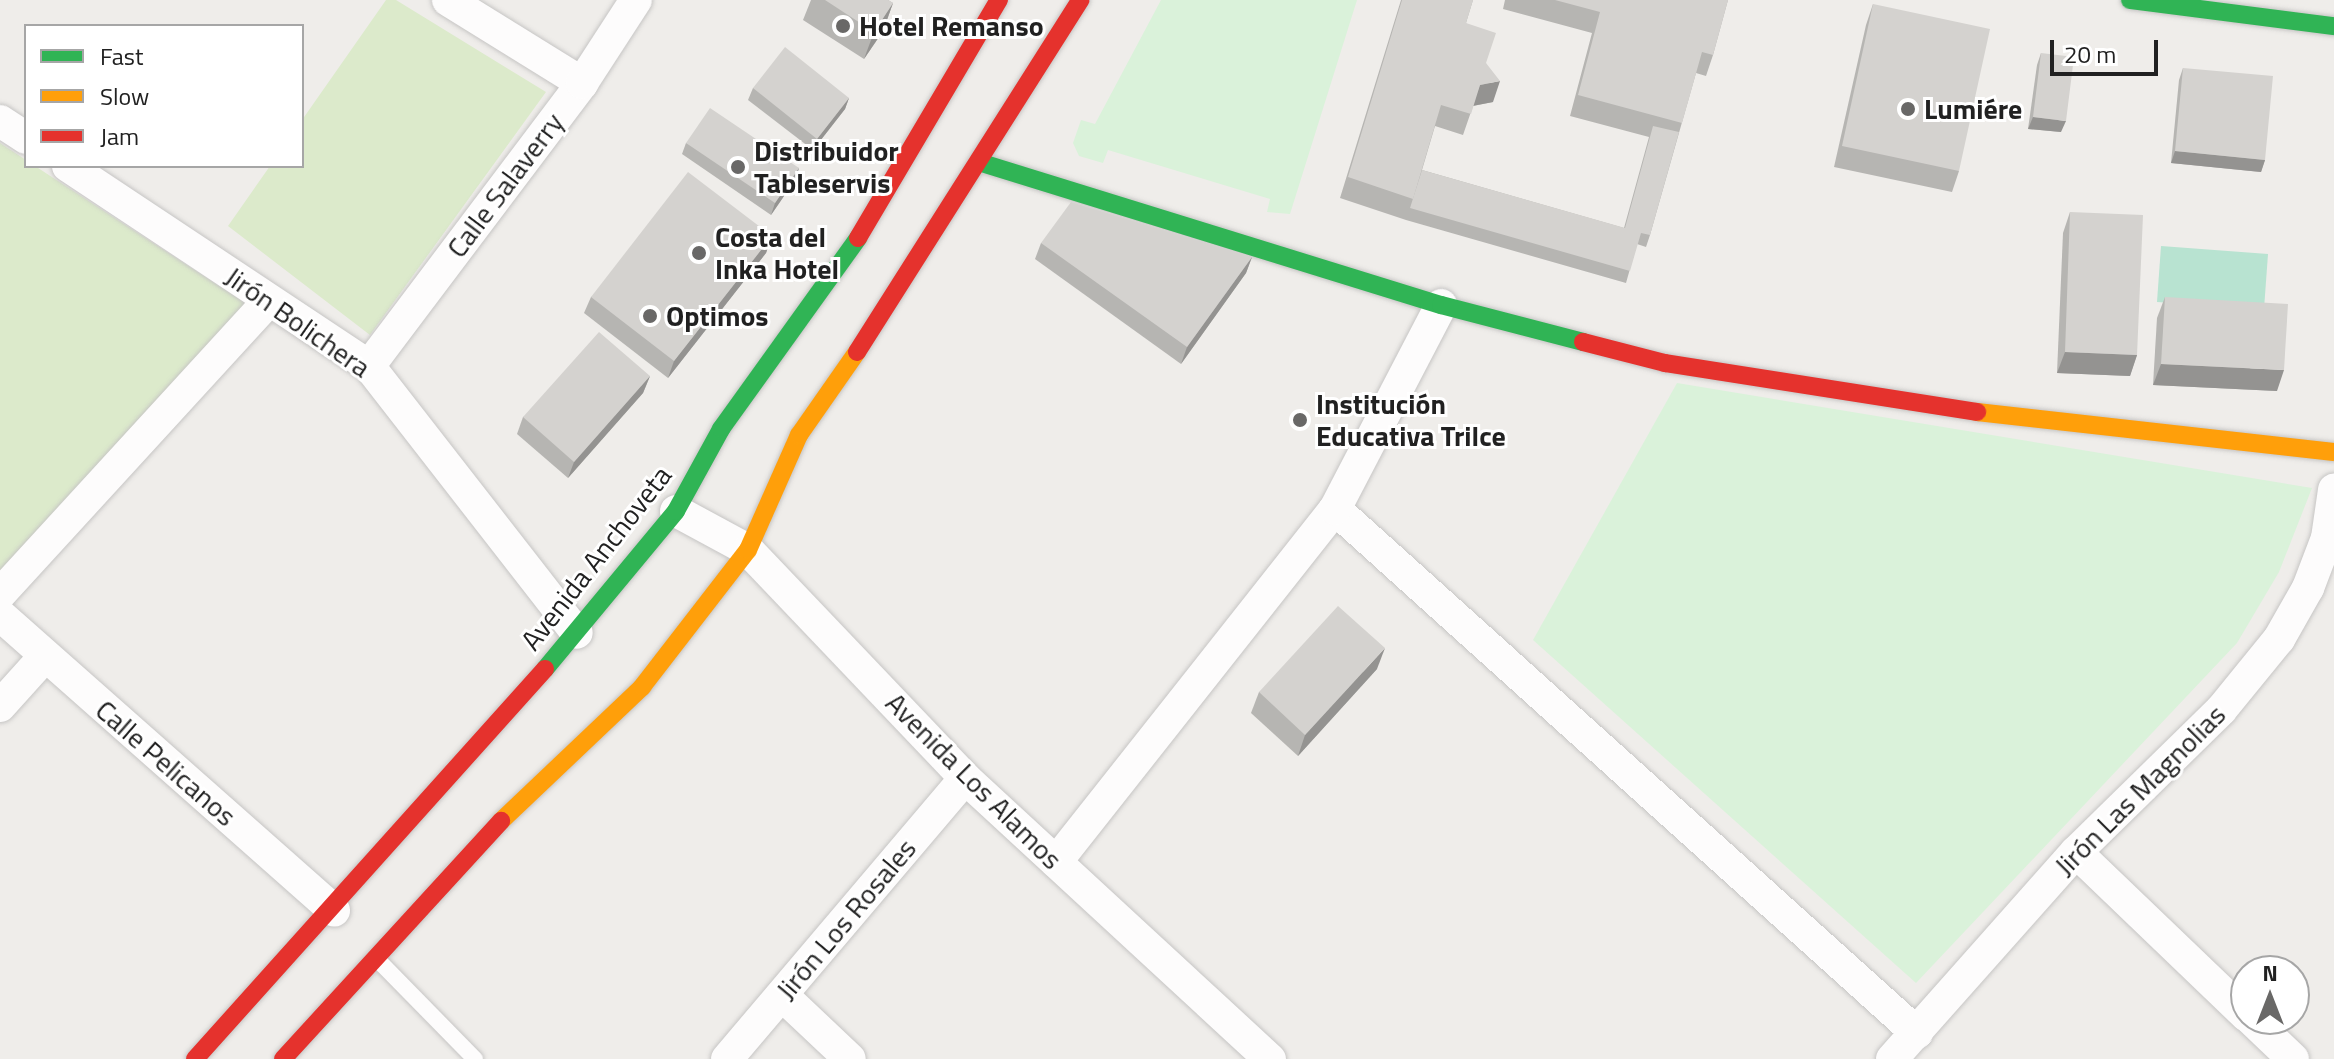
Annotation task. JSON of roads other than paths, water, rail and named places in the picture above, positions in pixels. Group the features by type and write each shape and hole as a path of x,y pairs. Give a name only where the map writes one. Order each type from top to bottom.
{"main road":[{"name":"Avenida Anchoveta","path":"195,1059 334,910 577,633 676,511 721,429 866,227 999,0"},
{"path":"283,1059 505,816 642,687 748,550 799,435 982,163 1080,0"},
{"path":"2130,0 2334,26"},
{"path":"982,163 1441,305 1665,363 1889,402 2334,452"}],"street":[{"path":"448,0 582,83"},
{"name":"Calle Salaverry","path":"369,366 582,83 636,0"},
{"path":"0,121 24,137"},
{"name":"Jirón Bolichera","path":"71,168 369,366 577,633"},
{"path":"0,594 269,300"},
{"path":"1056,862 1335,509 1441,305"},
{"name":"Jirón Las Magnolias","path":"1892,1059 2076,852 2221,710 2279,639 2308,588 2327,538 2334,490"},
{"path":"1335,509 1917,1033"},
{"name":"Avenida Los Alamos","path":"676,511 748,550 965,778 1270,1059"},
{"name":"Calle Pelicanos","path":"0,615 334,910"},
{"path":"0,706 45,656"},
{"name":"Jirón Los Rosales","path":"727,1059 965,778"},
{"path":"2076,852 2230,1000"},
{"path":"782,995 850,1059"},
{"path":"2268,1035 2293,1059"}],"lane":[{"path":"377,959 475,1059"}],"place":[{"name":"Hotel Remanso","path":"843,26"},
{"name":"Lumiére","path":"1908,109"},
{"name":"Distribuidor Tableservis","path":"738,167"},
{"name":"Costa del Inka Hotel","path":"699,253"},
{"name":"Optimos","path":"650,316"},
{"name":"Institución Educativa Trilce","path":"1300,420"}]}
